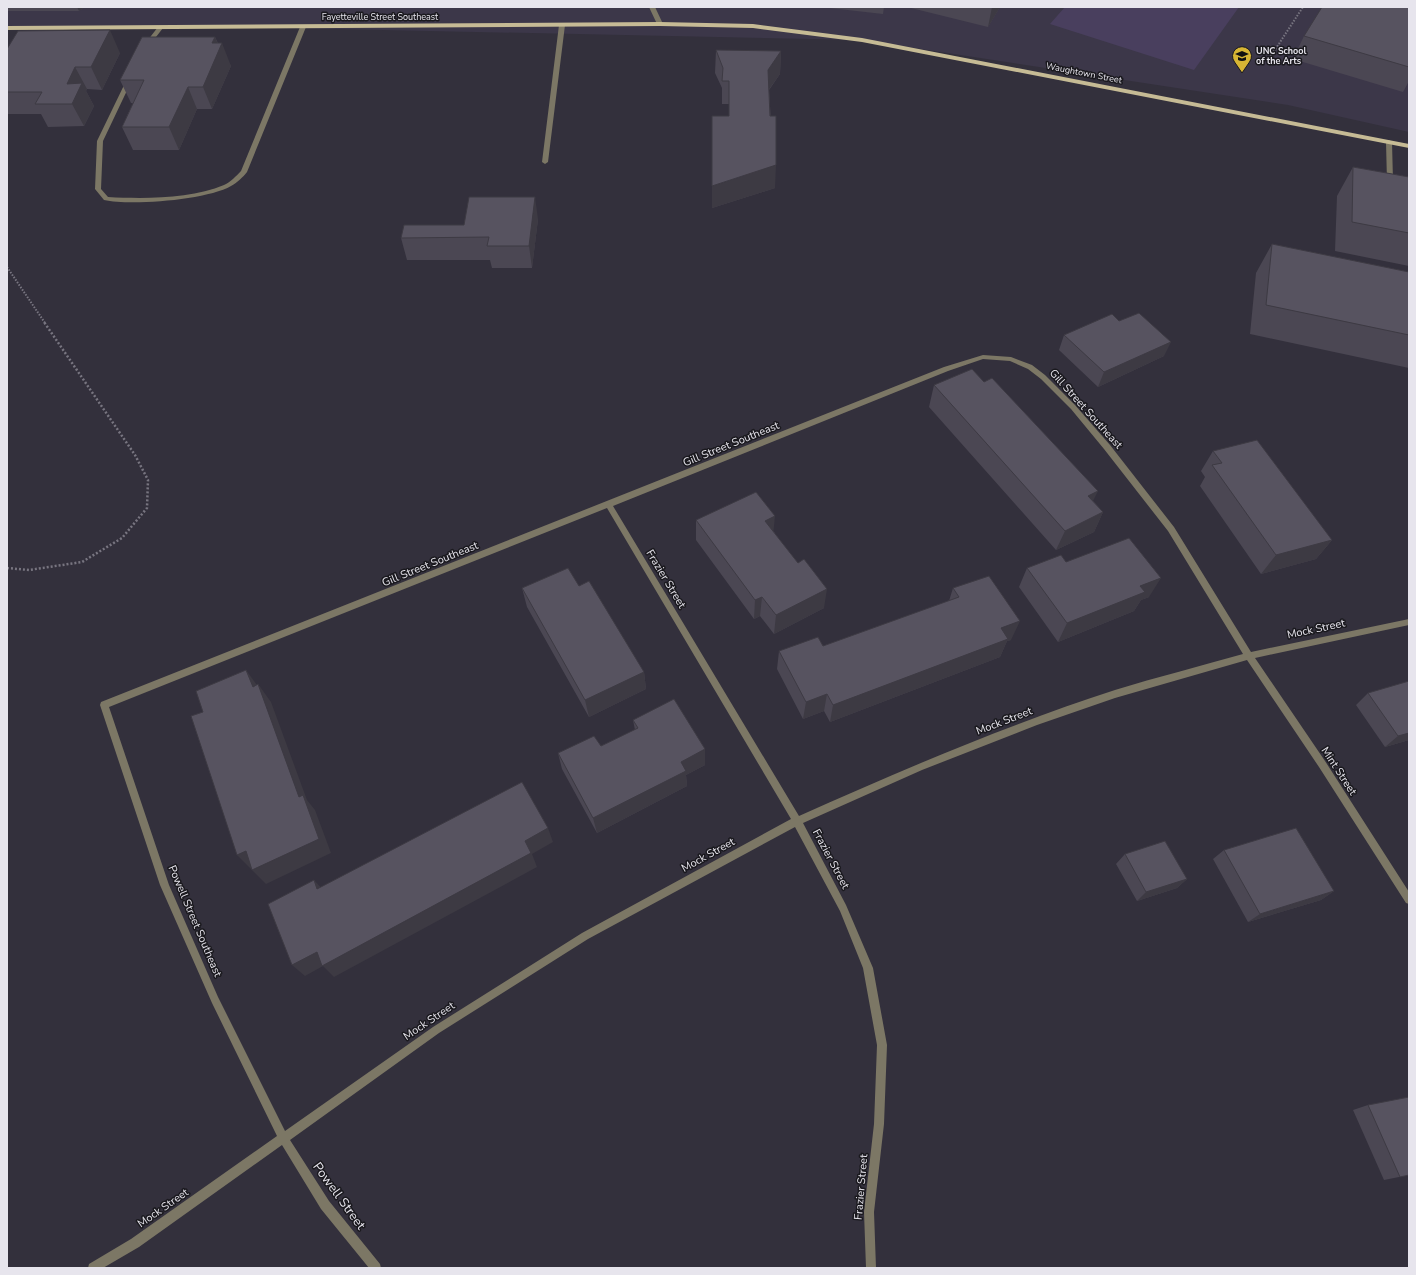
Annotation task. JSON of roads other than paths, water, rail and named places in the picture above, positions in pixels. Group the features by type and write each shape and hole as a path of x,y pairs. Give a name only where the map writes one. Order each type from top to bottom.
{"main road":[{"name":"Fayetteville Street Southeast","path":"7,28 660,24 753,26"},
{"name":"Waughtown Street","path":"753,26 878,43 1409,146"}],"street":[{"path":"652,7 660,24"},
{"path":"545,162 562,25"},
{"path":"132,75 100,141 98,189 106,199 128,201 205,194 229,185 244,172 303,27"},
{"path":"144,49 160,28"},
{"path":"1389,142 1390,182 1409,185"},
{"name":"Gill Street Southeast","path":"104,706 946,369 983,357 1011,359 1030,367 1043,377 1073,407 1107,446 1171,529 1249,656"},
{"name":"Frazier Street","path":"609,505 797,820 843,908 868,968 882,1045 879,1124 869,1212 871,1268"},
{"name":"Mock Street","path":"93,1268 135,1242 436,1030 585,936 797,820 919,767 1035,722 1116,694 1249,656 1409,622"},
{"name":"Mint Street","path":"1249,656 1322,764 1409,900"},
{"name":"Powell Street Southeast","path":"104,706 165,885 214,1000 283,1138"},
{"name":"Powell Street","path":"283,1138 325,1205 376,1268"}],"place":[{"name":"UNC School of the Arts","path":"1242,73"}]}
